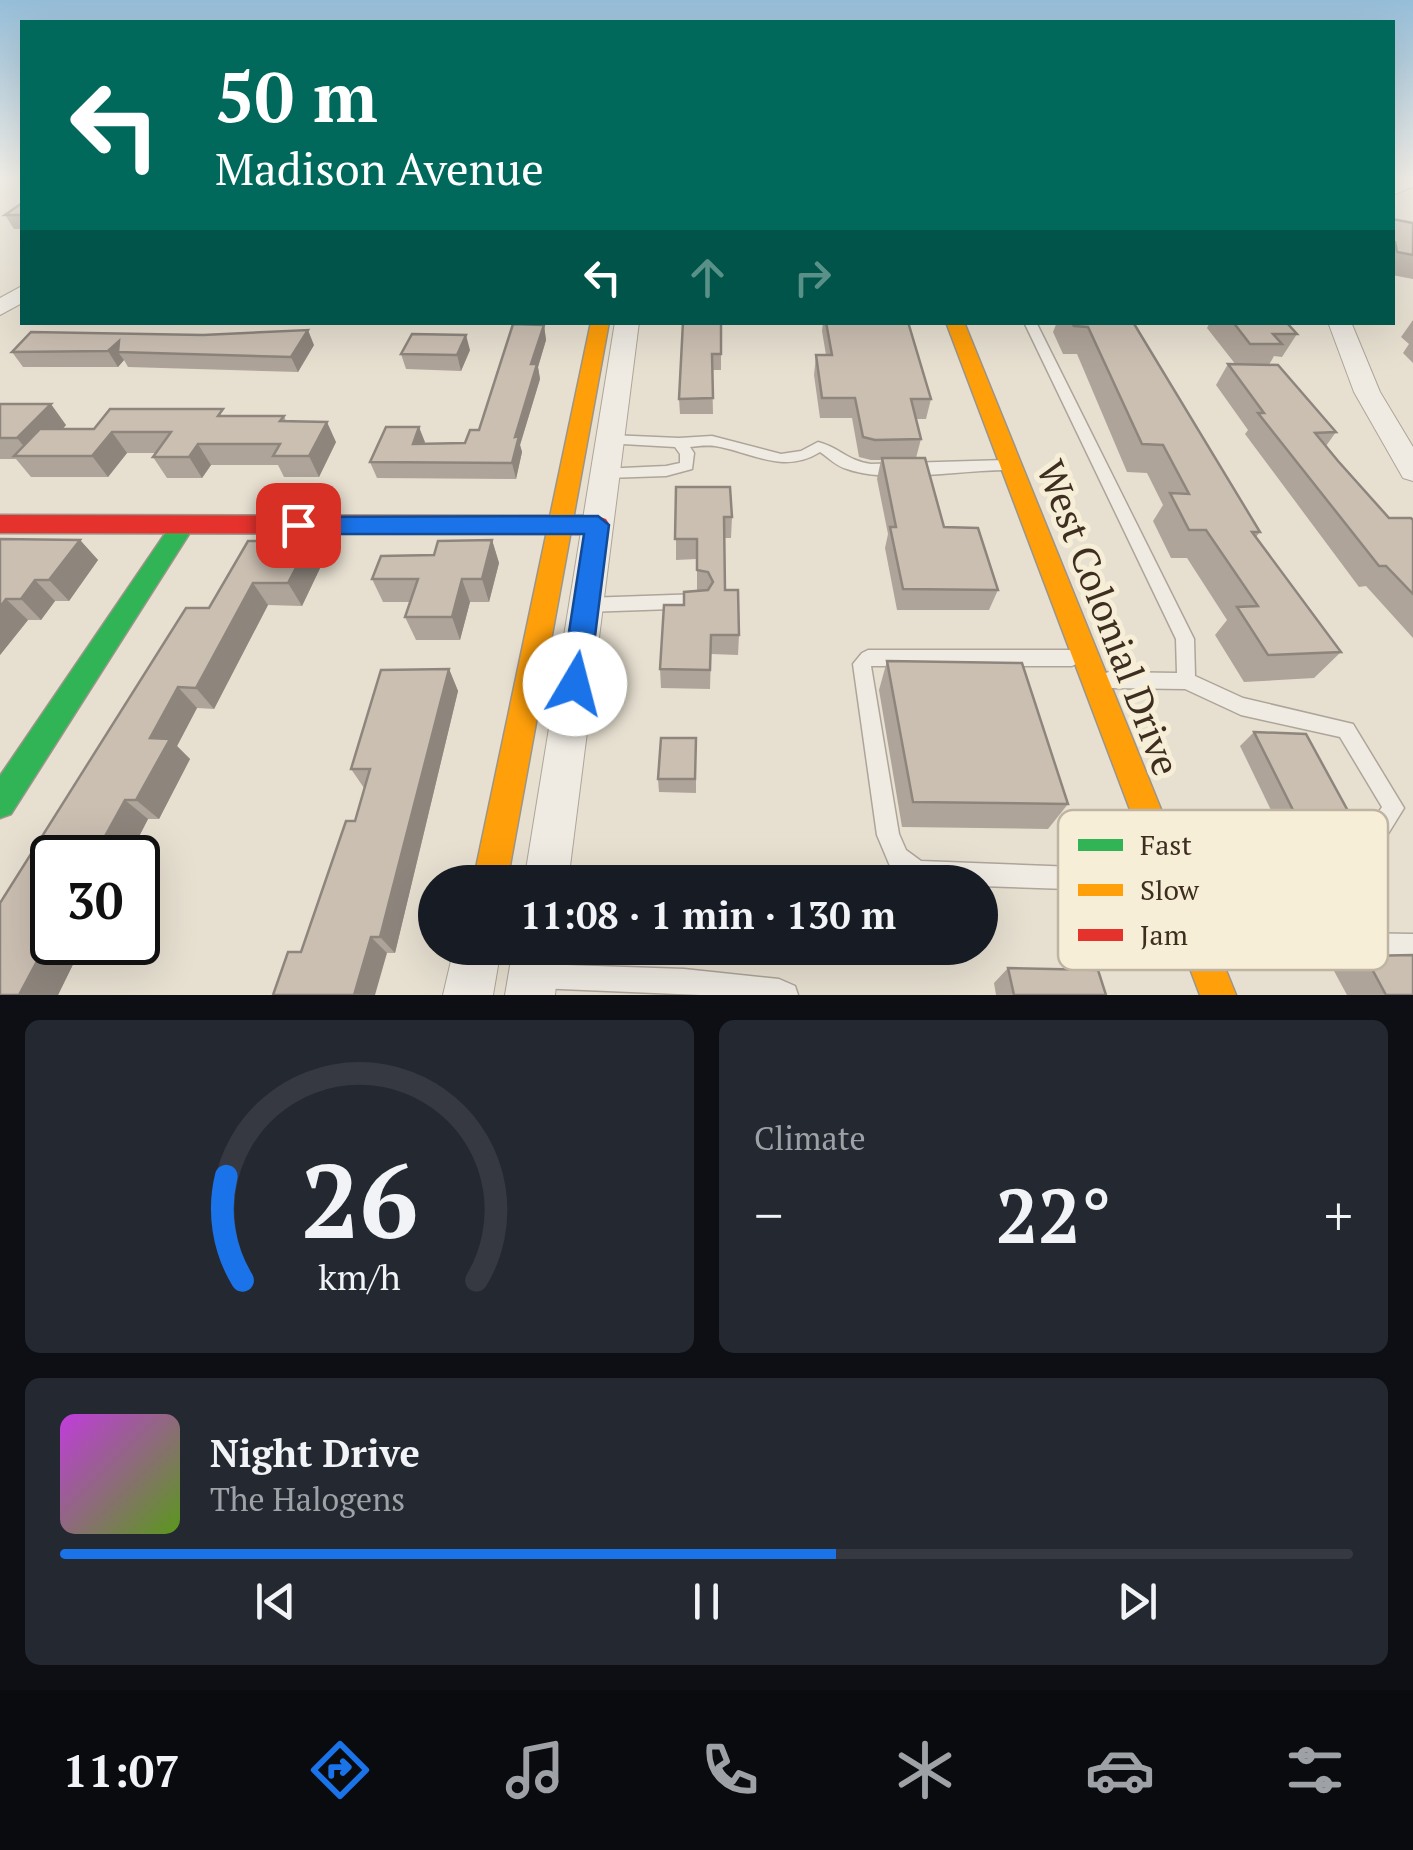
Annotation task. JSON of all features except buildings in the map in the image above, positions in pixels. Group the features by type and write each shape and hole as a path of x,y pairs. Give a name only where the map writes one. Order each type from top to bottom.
{"main road":[{"path":"493,865 599,325"},
{"name":"West Colonial Drive","path":"956,325 1146,810"},
{"path":"0,524 598,525"},
{"path":"0,803 183,525"},
{"name":"West Colonial Drive","path":"1208,970 1218,995"}],"street":[{"path":"0,310 20,294"},
{"path":"548,865 628,325"},
{"path":"1340,325 1367,392 1413,471"},
{"path":"468,995 474,965"}],"lane":[{"path":"1031,325 1185,639 1186,682"},
{"path":"608,457 712,441 781,459 805,455 818,447 827,448 849,466 1010,466"},
{"path":"608,457 680,470 687,466 687,453 680,443"},
{"path":"586,606 702,602"},
{"path":"1058,880 917,872 898,858 888,835 862,664 868,658 1090,669 1186,682 1241,706 1346,730 1394,808 1388,817"},
{"path":"1388,946 1413,946"},
{"path":"533,973 684,981 786,995"}],"traffic: fast":[{"path":"0,803 183,525"}],"traffic: slow":[{"path":"493,865 599,325"},
{"path":"956,325 1146,810"},
{"path":"1208,970 1218,995"}],"traffic: jam":[{"path":"0,524 598,525"}],"route":[{"path":"298,525 598,525 575,684"}]}
